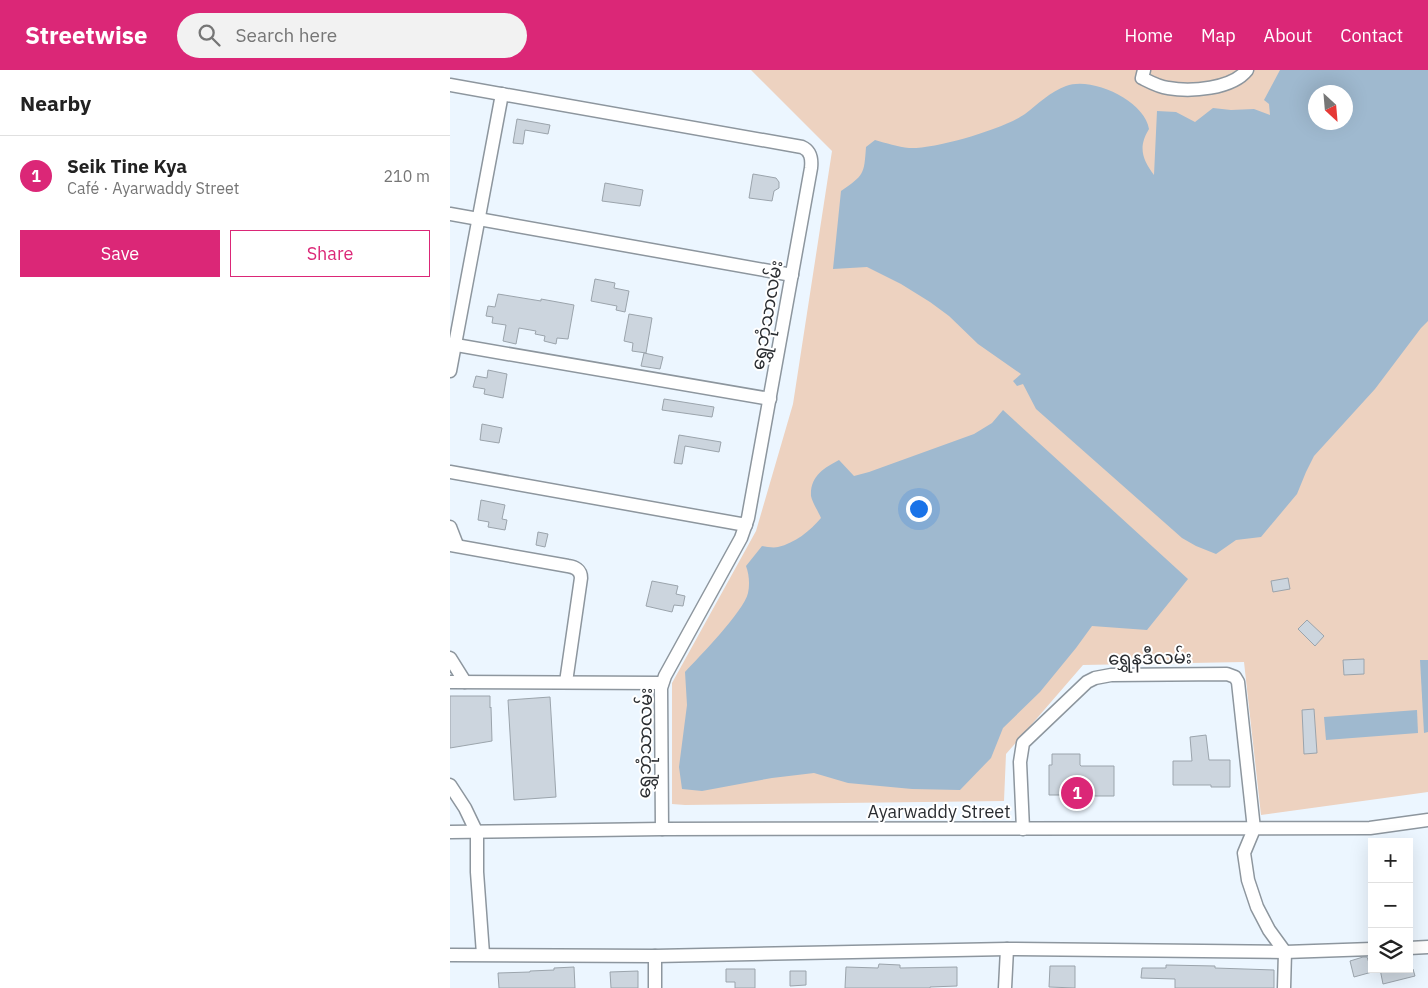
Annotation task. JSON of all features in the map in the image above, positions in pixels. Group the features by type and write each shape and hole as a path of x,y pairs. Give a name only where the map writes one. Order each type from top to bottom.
{"street":[{"path":"1144,70 1142,78 1167,88 1198,89 1226,84 1242,77 1247,70"},
{"name":"ရွှေဘုံသာလမ်း","path":"450,85 806,148 812,161 746,525 741,538 662,683 660,696 662,829"},
{"path":"450,371 452,344 502,94"},
{"path":"450,214 792,275"},
{"path":"452,344 770,399"},
{"path":"450,472 746,525"},
{"path":"450,527 453,545 568,566 578,570 581,574 566,682"},
{"path":"450,658 465,682"},
{"name":"ရွှေနဒီလမ်း","path":"1023,829 1020,762 1023,743 1087,682 1095,678 1111,675 1227,674 1235,677 1238,682 1254,829"},
{"path":"450,682 662,683"},
{"path":"450,785 465,808 477,833 477,872 483,954"},
{"name":"Ayarwaddy Street","path":"450,832 662,829 1370,828 1428,820"},
{"path":"1254,829 1244,853 1248,880 1269,930 1285,952 1284,988"},
{"path":"1413,948 1428,947"},
{"path":"1005,988 1007,949"},
{"path":"450,954 655,956 1007,949 1285,952 1368,949"},
{"path":"655,956 655,988"}],"shaded area":[{"path":"751,70 1428,70 1428,792 1261,815 1244,662 1083,665 1006,754 1004,801 672,804 672,683 756,531 793,404 832,151"}],"water":[{"path":"1280,70 1428,70 1428,321 1375,389 1314,456 1297,494 1261,537 1236,540 1216,554 1182,538 1036,409 1023,384 1017,386 1013,381 1021,374 978,344 949,316 901,284 867,267 833,269 841,191 861,174 866,147 875,140 909,148 952,142 986,132 1015,120 1049,95 1066,86 1077,84 1089,85 1116,93 1138,109 1149,129 1143,142 1143,153 1154,175 1157,111 1176,112 1195,122 1213,108 1231,110 1254,109 1270,115 1269,104 1264,100"},
{"path":"1003,410 1188,579 1147,630 1092,626 1040,692 1003,728 991,758 960,790 912,789 848,783 814,773 772,778 702,791 682,789 679,767 687,705 685,672 720,634 745,601 749,586 746,566 762,546 776,547 790,543 807,532 821,518 811,496 811,489 815,478 828,466 839,460 854,476 869,472 974,434 992,423"},
{"path":"1420,660 1428,660 1428,732 1424,733"},
{"path":"1417,710 1418,733 1326,740 1324,717"}],"building":[{"path":"517,119 550,125 548,134 525,130 523,144 513,143"},
{"path":"753,174 776,178 779,182 779,188 774,191 772,201 749,198"},
{"path":"605,183 643,190 640,206 602,201"},
{"path":"595,279 615,283 614,288 629,291 625,312 616,310 617,306 591,301"},
{"path":"498,294 574,305 568,339 557,338 556,344 544,341 545,336 535,334 536,331 519,328 516,344 503,341 506,325 492,323 493,317 486,316 488,306 495,307"},
{"path":"629,314 652,318 646,353 632,351 633,343 624,341"},
{"path":"644,353 663,357 660,369 641,366"},
{"path":"488,370 507,374 503,398 484,394 485,389 473,387 476,376 487,378"},
{"path":"664,399 714,407 712,417 662,410"},
{"path":"482,424 502,428 499,443 480,440"},
{"path":"679,435 721,442 719,452 685,446 682,464 674,463"},
{"path":"481,500 505,505 502,519 507,520 505,530 488,527 489,522 478,520"},
{"path":"538,532 548,534 545,547 536,545"},
{"path":"1288,578 1290,589 1273,592 1271,581"},
{"path":"652,581 678,586 676,594 685,596 683,606 674,605 672,612 646,606"},
{"path":"1307,620 1324,636 1315,646 1298,629"},
{"path":"1364,659 1364,674 1344,675 1343,660"},
{"path":"450,696 490,696 492,741 450,748"},
{"path":"550,697 556,797 514,800 508,700"},
{"path":"1314,709 1317,753 1304,754 1302,710"},
{"path":"1206,735 1209,760 1230,760 1230,787 1173,785 1173,761 1192,761 1190,737"},
{"path":"1052,754 1080,754 1081,766 1114,766 1114,796 1049,795 1049,765 1052,765"},
{"path":"1367,957 1368,973 1354,977 1350,961"},
{"path":"879,964 900,965 900,968 957,967 957,986 930,988 845,988 846,967 878,968"},
{"path":"1166,965 1274,970 1274,988 1175,988 1175,979 1141,978 1142,968 1166,968"},
{"path":"1050,966 1075,966 1075,988 1049,987"},
{"path":"574,967 575,988 499,988 498,973 530,972"},
{"path":"726,969 755,969 755,988 735,988 735,982 726,982"},
{"path":"1413,969 1415,976 1383,984 1381,973 1413,973"},
{"path":"638,971 638,988 611,988 610,972"},
{"path":"790,971 806,971 806,985 790,986"}],"place":[{"name":"Seik Tine Kya","path":"1077,793"}]}
